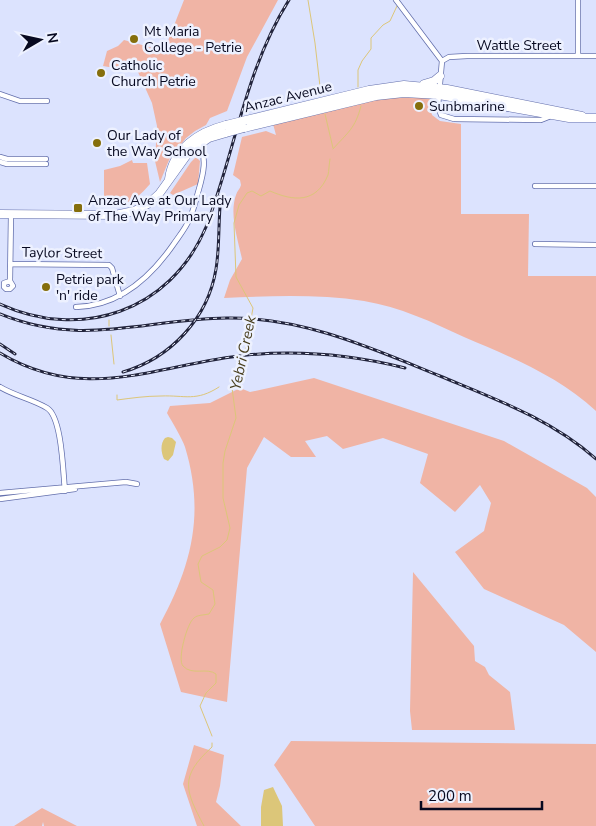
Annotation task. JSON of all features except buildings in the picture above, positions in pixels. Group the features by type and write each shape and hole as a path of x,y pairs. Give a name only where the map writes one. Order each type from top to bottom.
{"highway":[{"path":"422,86 440,76"},
{"name":"Anzac Avenue","path":"0,214 123,214 134,211 148,204 159,194 174,174 189,147 208,130 226,129 369,90 395,86 422,86 552,115 576,119 596,118"},
{"name":"Anzac Avenue","path":"245,124 376,96 404,92 439,91 577,114 586,118"},
{"name":"Anzac Avenue","path":"189,147 198,145 226,129"}],"street":[{"path":"396,0 442,62 439,91 440,112 444,117 454,119 511,118 541,120 552,115"},
{"path":"578,0 578,56"},
{"name":"Wattle Street","path":"442,62 449,58 467,56 596,56"},
{"path":"0,94 20,101 47,101"},
{"path":"76,308 106,302 120,296 150,274 166,255 185,228 193,210 203,173 202,152 198,145"},
{"path":"189,147 199,153 203,163"},
{"path":"0,157 46,162 7,164 0,162"},
{"path":"535,186 596,186"},
{"path":"10,281 2,282 4,287 9,290 12,286 10,281 11,214"},
{"path":"535,244 596,245"},
{"name":"Taylor Street","path":"11,264 109,265 112,268 120,296"},
{"path":"0,387 44,406 54,414 58,426 65,489"},
{"path":"0,498 126,482 137,484"},
{"path":"0,492 65,489"}],"shaded area":[{"path":"184,0 278,0 247,57 227,111 210,118 206,125 186,138 169,160 160,182 155,161 157,126 152,103 138,72 103,66 107,51 118,46 124,40 164,51"},
{"path":"412,96 430,98 432,115 440,121 461,124 461,214 529,214 528,276 596,276 596,411 566,387 533,368 428,321 390,307 364,301 312,296 224,298 230,280 242,259 233,210 236,195 241,185 240,180 233,175 242,137 266,131 276,135 273,124 386,97"},
{"path":"196,157 200,161 198,184 173,195 170,193"},
{"path":"132,160 133,163 147,163 150,184 139,196 130,201 120,203 104,202 104,170 120,166"},
{"path":"314,378 504,441 587,488 596,497 596,652 564,625 484,589 455,552 484,531 491,503 480,485 455,512 420,483 428,454 383,438 343,449 327,436 305,441 316,457 291,457 264,437 247,468 227,702 181,692 160,624 180,581 187,559 192,538 194,494 185,447 167,413 170,406 210,403 240,388 250,392"},
{"path":"168,437 176,442 173,455 168,461 164,459 162,454 162,443"},
{"path":"413,572 474,646 475,661 485,667 489,675 510,692 515,730 412,730 410,711"},
{"path":"291,741 596,744 596,826 315,826 274,765"},
{"path":"194,745 224,755 216,802 241,826 197,826 183,784"},
{"path":"273,787 282,806 283,826 261,826 261,807 264,790"},
{"path":"42,808 77,826 44,826 43,822 42,826 14,826"}],"waterway":[{"path":"308,0 321,95"},
{"name":"Yebri Creek","path":"358,87 358,70 371,49 371,38 383,25 390,21 397,6"},
{"name":"Yebri Creek","path":"333,149 353,125 361,106"},
{"path":"325,114 333,148"},
{"name":"Yebri Creek","path":"212,736 200,706 206,693 216,683 216,674 208,671 187,669 183,666 181,657 191,621 197,616 209,614 215,604 213,590 201,582 198,564 202,556 220,547 227,540 230,528 223,498 223,463 236,418 232,388 245,352 253,308 236,277 234,223 239,205 247,193 252,191 261,196 270,191 295,198 303,198 317,191 328,175 330,159"},
{"path":"109,320 109,326"},
{"path":"111,335 114,364"},
{"path":"117,395 117,400 155,396 190,397 204,395 219,387"},
{"name":"Yebri Creek","path":"204,826 189,793 188,784 194,767 212,747 212,743"}],"railway":[{"path":"0,304 31,315 61,320 91,318 120,311 146,298 170,280 190,256 206,227 251,83 274,27 289,0"},
{"path":"123,372 157,357 171,346 185,334 205,304 212,287 216,269 221,196"},
{"path":"0,314 30,324 59,329 114,329 227,318 255,319 310,329 336,336 388,355 522,411 560,432 596,459"},
{"path":"0,344 15,354"},
{"path":"0,353 32,368 63,377 93,379 122,377 247,355 287,353 346,357 405,368"}],"place":[{"name":"Mt Maria College - Petrie","path":"134,39"},
{"name":"Catholic Church Petrie","path":"101,73"},
{"name":"Sunbmarine","path":"419,106"},
{"name":"Our Lady of the Way School","path":"97,143"},
{"name":"Anzac Ave at Our Lady of The Way Primary","path":"78,208"},
{"name":"Petrie park 'n' ride","path":"46,287"}]}
